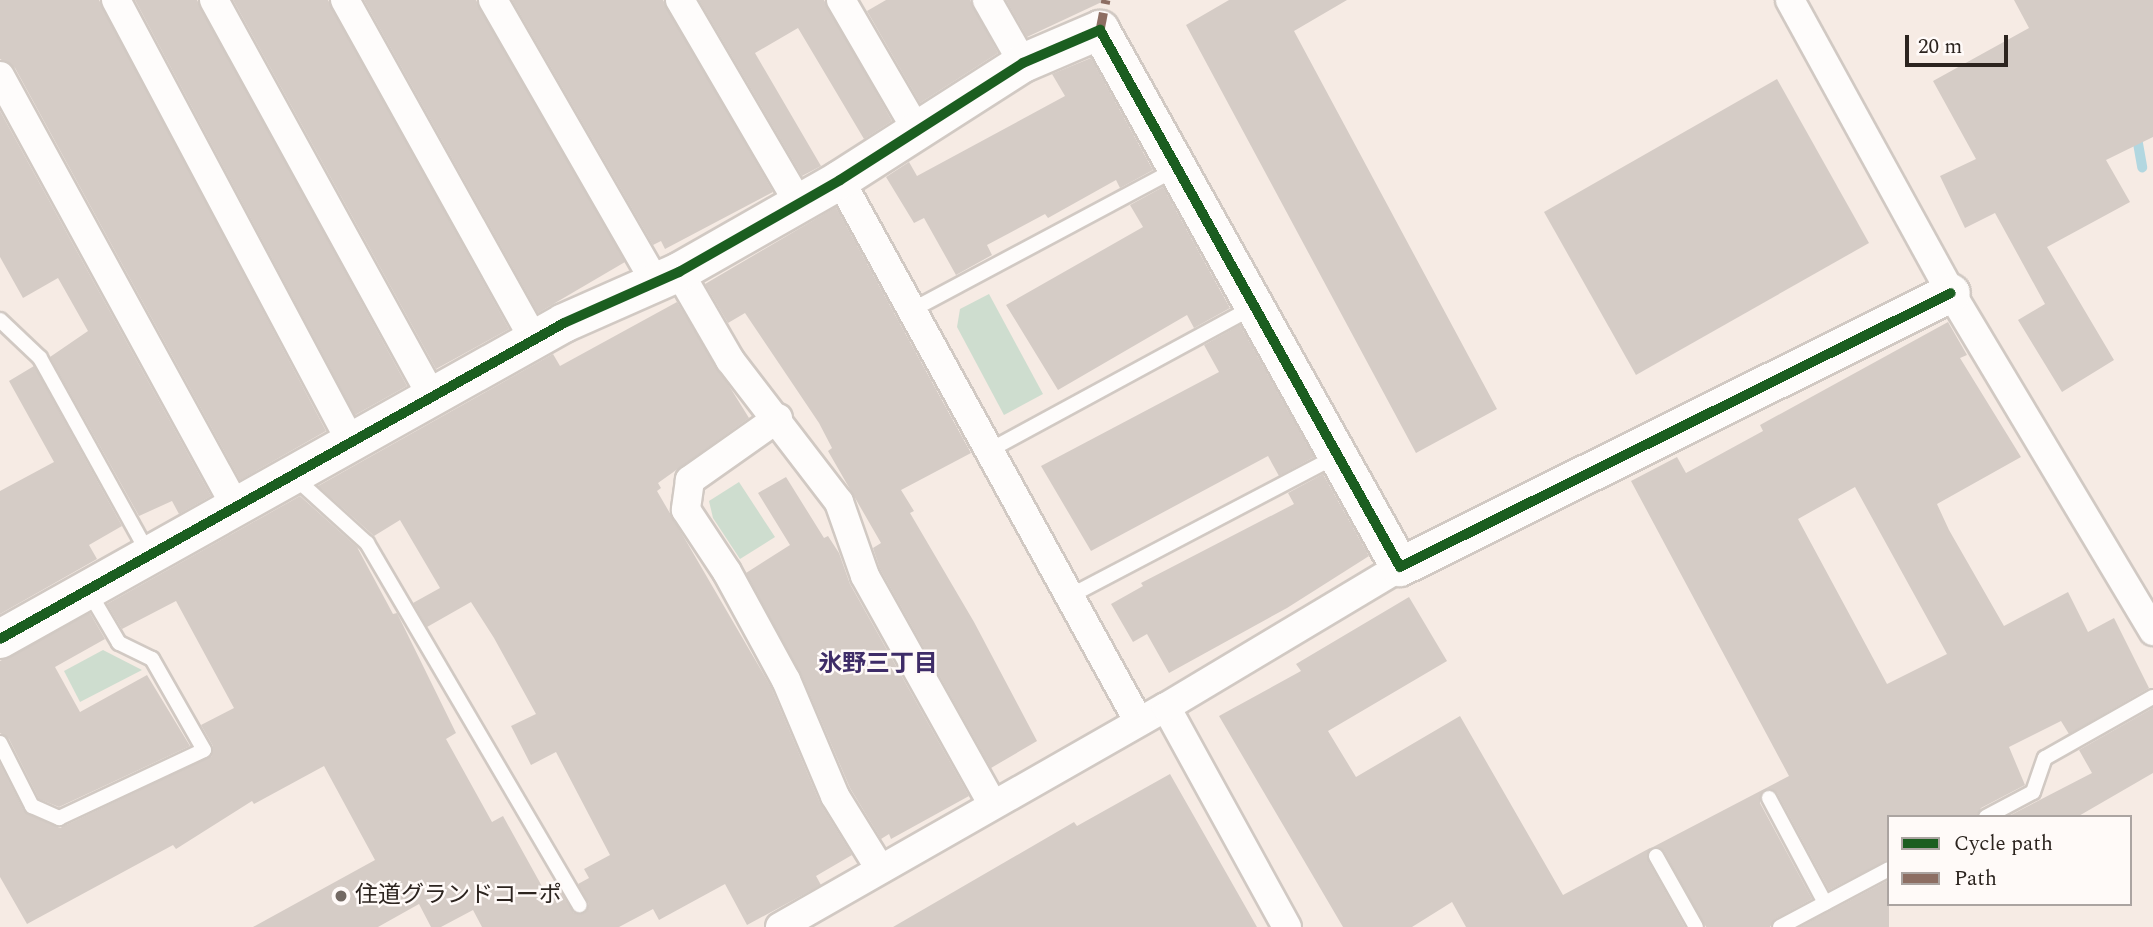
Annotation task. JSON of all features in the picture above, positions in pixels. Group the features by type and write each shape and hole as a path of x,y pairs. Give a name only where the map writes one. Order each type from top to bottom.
{"street":[{"path":"116,0 350,440"},
{"path":"214,0 432,396"},
{"path":"345,0 535,342"},
{"path":"493,0 667,277 778,418 839,502 865,576 993,805"},
{"path":"680,0 798,202"},
{"path":"841,0 916,129"},
{"path":"987,0 1023,63"},
{"path":"1790,0 1951,293 2153,631"},
{"path":"0,639 89,592 350,440 535,342 564,323 667,277 840,180 1023,63 1100,30 1400,567"},
{"path":"0,76 236,507"},
{"path":"840,180 1139,722"},
{"path":"780,927 1139,722 1400,567 1951,293"},
{"path":"778,418 690,481 686,510 786,680 835,796 880,869"},
{"path":"1166,706 1287,927"}],"lane":[{"path":"912,310 1177,168"},
{"path":"990,450 1255,306"},
{"path":"0,320 40,358 150,557"},
{"path":"1070,596 1338,456"},
{"path":"292,476 367,543 579,905"},
{"path":"0,743 32,806 59,818 204,750 152,659 119,643 89,592"},
{"path":"1990,815 2033,792 2045,758 2153,697"},
{"path":"1769,798 1825,903"},
{"path":"1656,856 1696,927"},
{"path":"1780,927 1887,870"}],"green space":[{"path":"989,294 1043,394 1004,415 957,327 960,309"},
{"path":"739,482 775,537 740,559 713,518 709,501"},
{"path":"103,650 142,670 80,702 64,671"}],"building":[{"path":"0,0 99,0 326,431 240,480 15,68 0,59"},
{"path":"135,0 197,0 407,386 355,415"},
{"path":"233,0 328,0 509,329 436,369"},
{"path":"364,0 476,0 625,262 538,313"},
{"path":"512,0 663,0 773,192 665,249 661,241 653,245"},
{"path":"699,0 824,0 892,121 864,139 798,28 755,53 821,166 802,176"},
{"path":"886,0 970,0 998,53 920,103 867,11"},
{"path":"1006,0 1106,0 1027,37"},
{"path":"1229,0 1347,0 1294,31 1497,409 1416,453 1186,25"},
{"path":"2014,0 2153,0 2153,137 2106,160 2130,202 2047,247 2114,360 2062,392 2018,320 2045,304 1995,213 1965,228 1940,176 1976,159 1933,81 2029,28"},
{"path":"1091,58 1153,170 1120,188 1116,180 1048,218 1045,214 987,245 992,255 956,275 924,218 914,223 886,177 909,162 917,176 1065,96 1052,74"},
{"path":"1777,79 1869,243 1636,375 1544,212"},
{"path":"0,111 211,496 179,514 172,501 139,516 50,357 88,331 58,278 23,298 0,257"},
{"path":"1163,187 1230,308 1194,328 1187,315 1058,390 1006,305 1143,227 1130,205"},
{"path":"836,207 971,453 901,490 914,511 910,513 974,622 1037,741 991,768 880,569 873,548 881,543 828,451 832,448 819,423 745,313 728,323 705,284"},
{"path":"677,302 749,418 658,483 661,488 657,491 771,687 820,803 852,855 816,876 821,885 747,925 725,884 659,920 653,909 619,927 482,927 473,910 441,927 431,927 419,904 378,927 253,927 375,860 324,766 254,804 252,801 176,849 173,845 27,924 0,877 0,764 24,811 60,828 212,756 213,746 201,725 234,708 176,601 122,629 107,604 300,496 357,547 393,614 397,613 456,733 446,739 492,822 503,816 549,899 561,893 574,913 584,913 589,904 578,884 589,878 584,869 610,855 556,752 531,765 511,726 536,714 494,638 471,602 427,627 413,603 440,588 400,520 374,536 318,486 553,354 560,366"},
{"path":"1948,322 1967,355 1960,358 2021,457 1937,504 1949,530 2004,626 2068,592 2088,632 2114,618 2149,688 2069,734 2061,721 2009,747 2025,785 1981,808 1977,815 1887,815 1887,860 1829,890 1777,793 1764,790 1760,803 1812,899 1775,919 1770,927 1706,927 1664,851 1653,847 1789,776 1631,481 1677,457 1686,473 1763,431 1760,425","holes":["1855,487 1947,654 1887,684 1798,519"]},
{"path":"1240,325 1314,457 1279,476 1268,456 1091,551 1041,466 1219,372 1204,345"},
{"path":"34,366 122,526 89,545 97,559 0,614 0,491 54,462 9,381"},
{"path":"1323,474 1369,556 1287,608 1169,673 1147,634 1133,642 1111,604 1143,586 1141,583 1294,504 1288,493"},
{"path":"786,477 824,538 828,536 839,553 850,584 969,796 891,839 889,834 881,839 850,788 801,674 746,573 790,545 758,493"},
{"path":"1409,597 1447,661 1328,731 1356,777 1460,716 1563,895 1650,848 1648,861 1685,927 1466,927 1452,902 1412,927 1343,927 1219,716 1301,671 1296,664"},
{"path":"90,613 105,639 55,667 80,712 147,675 190,746 59,807 39,799 9,739 0,733 0,661"},
{"path":"2153,708 2153,773 2080,815 2011,815 2092,773 2079,750"},
{"path":"1170,774 1257,927 893,927 1074,822 1077,826"},
{"path":"1887,881 1889,927 1800,927"}],"waterway":[{"path":"2136,132 2142,167"}],"marked path":[{"path":"1100,30 1106,0"}],"cycle path":[{"path":"0,639 564,323 679,272 840,180 1023,63 1100,30 1400,567 1951,293"}],"place":[{"name":"住道グランドコーポ","path":"341,896"}],"district":[{"name":"氷野三丁目","path":"878,665"}]}
